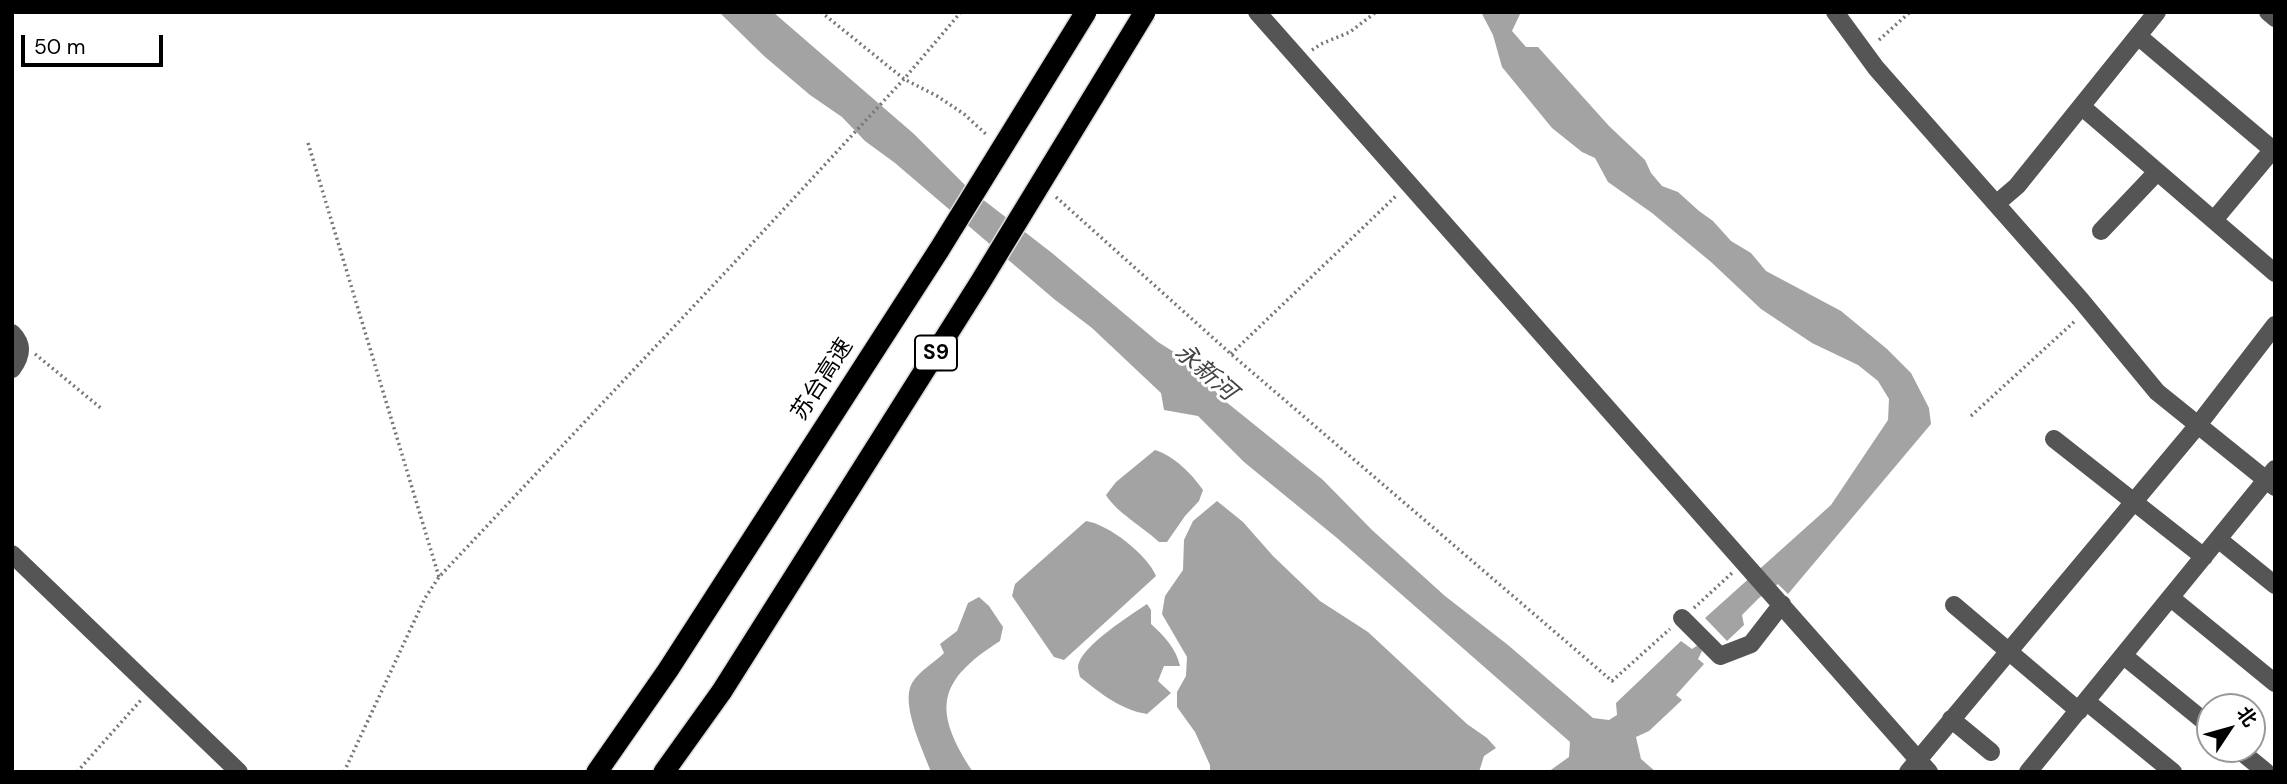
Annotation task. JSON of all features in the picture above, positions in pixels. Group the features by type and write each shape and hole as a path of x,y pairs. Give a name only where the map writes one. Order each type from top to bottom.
{"highway":[{"name":"苏台高速","path":"597,772 668,670 939,250 1086,12"},
{"name":"S9","path":"664,772 722,691 981,281 1145,12"}],"street":[{"path":"1257,12 1782,604 1918,767 1951,719 2198,425 2275,325"},
{"path":"1835,12 1866,55 2088,308 2157,391 2272,479 2218,539 2028,772"},
{"path":"1996,204 2017,186 2157,12"},
{"path":"2268,12 2275,18"},
{"path":"2138,36 2274,149 2214,220"},
{"path":"2081,107 2275,273"},
{"path":"2101,231 2157,172"},
{"path":"12,369 20,359 16,340"},
{"path":"2054,439 2204,557"},
{"path":"2218,539 2275,585"},
{"path":"12,554 239,772"},
{"path":"2171,598 2275,683"},
{"path":"1688,623 1720,656 1751,644 1782,604"},
{"path":"1954,605 2009,651 2173,772"},
{"path":"2124,656 2196,715"},
{"path":"1951,719 1991,752"}],"path":[{"path":"821,12 904,79 964,114 994,142"},
{"path":"344,772 425,598 439,577 904,79 961,12"},
{"path":"1299,60 1321,44 1350,32 1376,12"},
{"path":"1866,55 1888,30 1910,12"},
{"path":"308,143 439,577"},
{"path":"1231,354 1409,184"},
{"path":"1056,197 1231,354 1612,681 1688,623 1748,566"},
{"path":"1970,416 2088,308"},
{"path":"16,340 102,409"},
{"path":"77,772 152,688"}],"shaded area":[{"path":"719,12 773,12 914,134 968,188 1052,253 1158,342 1193,364 1220,397 1323,480 1372,530 1445,596 1508,645 1593,718 1609,720 1617,715 1616,703 1681,641 1692,649 1698,645 1702,651 1698,659 1704,664 1676,695 1682,700 1649,731 1636,737 1641,759 1656,772 1548,772 1569,757 1570,742 1337,538 1244,462 1198,416 1164,410 1161,393 1092,328 865,141 842,117 810,95 764,56"},
{"path":"1481,12 1521,12 1512,31 1526,47 1538,47 1609,126 1645,160 1662,186 1678,192 1713,221 1731,241 1751,253 1766,271 1841,311 1887,349 1911,373 1929,408 1931,424 1788,594 1778,584 1759,598 1742,615 1744,625 1727,641 1705,618 1831,505 1888,420 1889,399 1878,381 1858,365 1812,343 1761,309 1711,262 1652,213 1608,182 1595,158 1582,152 1552,128 1502,67 1493,35"},
{"path":"1155,450 1182,466 1203,490 1199,501 1167,542 1159,542 1123,513 1106,495 1116,482"},
{"path":"1217,501 1243,522 1273,556 1320,601 1368,632 1467,724 1487,738 1496,748 1484,756 1479,772 1210,772 1210,765 1195,732 1177,707 1177,692 1186,676 1187,657 1162,614 1165,596 1183,570 1184,540 1193,521"},
{"path":"1086,521 1116,534 1145,559 1156,576 1064,660 1054,657 1012,596 1015,584"},
{"path":"979,597 989,606 1003,627 1000,641 963,670 953,684 948,698 947,714 951,731 973,772 931,772 914,727 909,692 918,675 944,653 940,644 957,631 968,603"},
{"path":"1147,604 1151,610 1151,624 1172,648 1180,666 1164,666 1158,681 1171,693 1147,714 1128,709 1103,695 1080,677 1078,666 1081,658 1097,640"}],"water label":[{"name":"永新河","path":"1205,373"}]}
